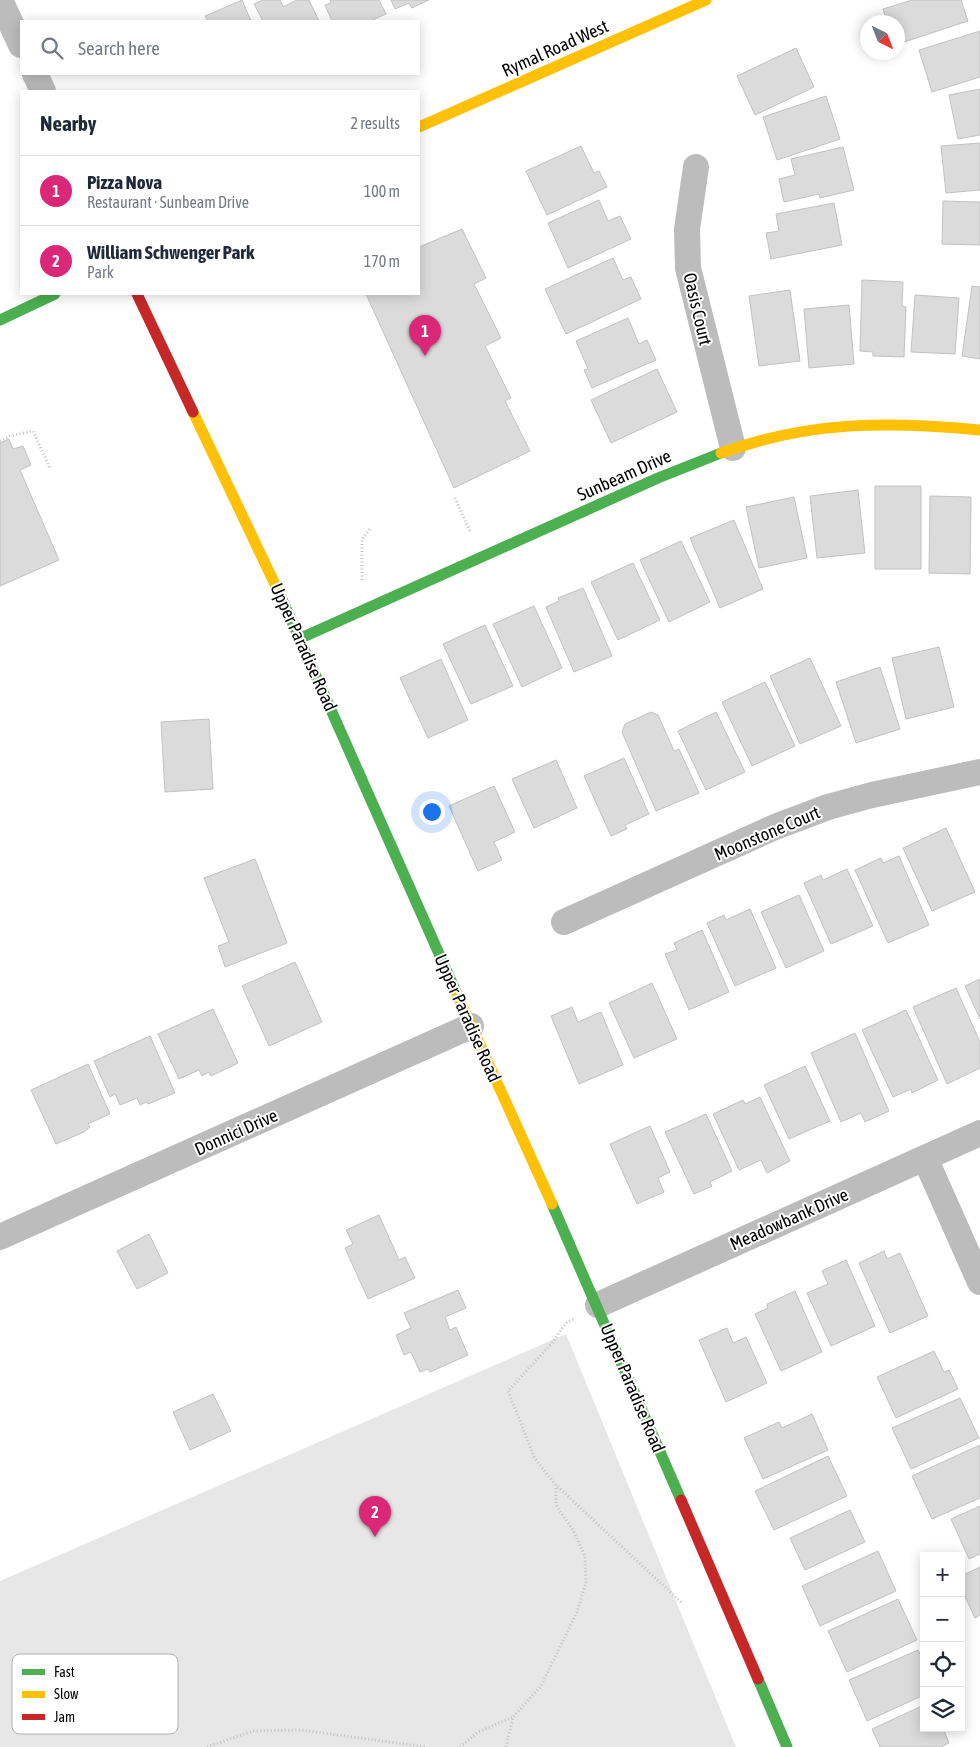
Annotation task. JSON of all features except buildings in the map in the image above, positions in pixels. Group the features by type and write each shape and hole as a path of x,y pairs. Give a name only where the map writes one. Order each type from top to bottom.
{"main road":[{"name":"Rymal Road West","path":"420,128 706,0"},
{"path":"0,320 53,295"},
{"name":"Upper Paradise Road","path":"137,295 301,638 471,1026 598,1305 788,1747"},
{"name":"Sunbeam Drive","path":"301,638 658,478 733,448 784,434 857,424 894,423 980,430"}],"street":[{"path":"0,0 20,43"},
{"path":"35,75 43,90"},
{"name":"Oasis Court","path":"696,167 688,221 688,268 733,448"},
{"name":"Moonstone Court","path":"564,922 780,825 828,807 872,795 980,772"},
{"name":"Donnici Drive","path":"0,1237 471,1026"},
{"name":"Meadowbank Drive","path":"598,1305 980,1133"},
{"path":"925,1158 980,1282"}],"path":[{"path":"0,441 10,436 33,431 50,468"},
{"path":"455,498 482,557"},
{"path":"361,611 362,539 370,529"},
{"path":"598,1305 566,1323 553,1342 508,1391 535,1459 556,1486 683,1604"},
{"path":"460,1747 478,1732 513,1717 540,1686 577,1612 586,1582 585,1556 573,1530 556,1505 556,1486"},
{"path":"506,1747 513,1717"},
{"path":"207,1747 253,1732 300,1730 426,1747"}],"shaded area":[{"path":"566,1334 736,1747 0,1747 0,1581"}],"traffic: fast":[{"path":"0,320 53,295"},
{"path":"301,638 658,478 721,453"},
{"path":"281,597 456,992"},
{"path":"552,1204 681,1500"},
{"path":"758,1679 787,1747"}],"traffic: slow":[{"path":"420,127 706,0"},
{"path":"193,412 281,597"},
{"path":"721,453 754,442 786,435 817,429 849,426 913,425 980,430"},
{"path":"456,992 552,1204"}],"traffic: jam":[{"path":"137,295 193,412"},
{"path":"681,1500 758,1679"}],"place":[{"name":"Pizza Nova","path":"425,356"},
{"name":"William Schwenger Park","path":"375,1537"}]}
